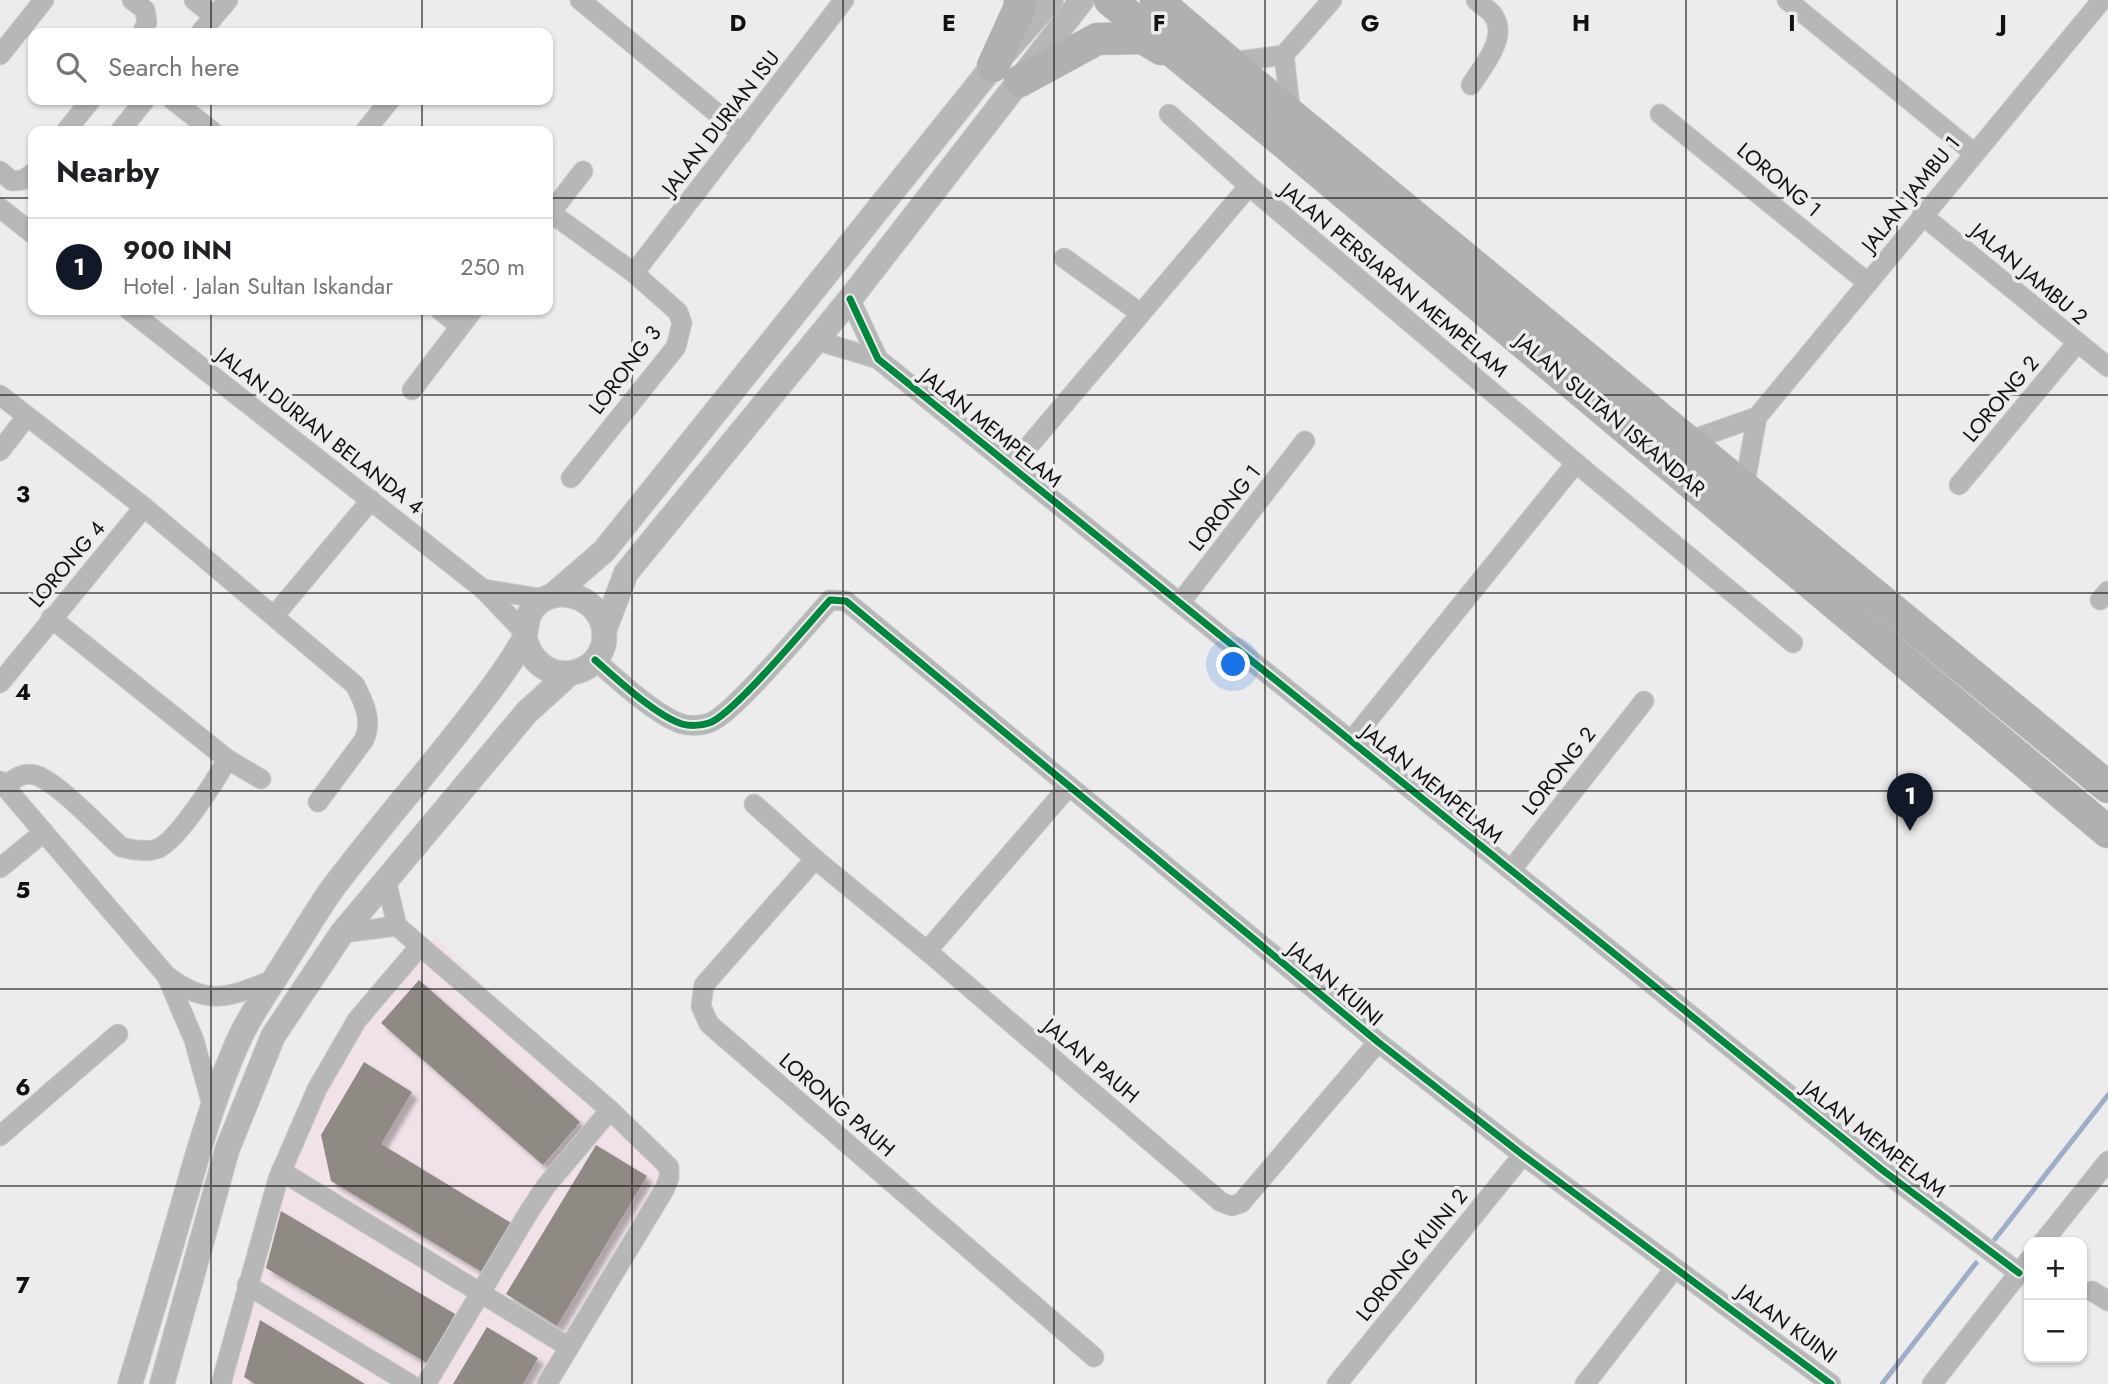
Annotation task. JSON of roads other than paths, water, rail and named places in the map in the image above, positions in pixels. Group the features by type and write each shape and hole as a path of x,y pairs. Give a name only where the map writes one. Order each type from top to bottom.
{"main road":[{"path":"993,66 1019,9 1020,0"},
{"name":"JALAN SULTAN ISKANDAR","path":"1110,0 2108,832"},
{"path":"1156,0 1291,115 2108,787"},
{"path":"1020,81 1097,39 1143,38 1187,63"}],"street":[{"path":"0,55 44,0"},
{"path":"132,0 145,10 147,22 144,28"},
{"path":"194,0 214,16"},
{"path":"204,28 228,0"},
{"path":"580,0 742,134"},
{"name":"JALAN DURIAN ISU","path":"634,272 844,0"},
{"path":"130,1384 212,1105 242,1034 331,891 498,681 524,636 527,619 534,607 604,551 993,66 1051,0"},
{"path":"524,636 528,651 535,661 556,674 579,672 595,660 626,573 850,299 1082,0"},
{"path":"1231,62 1284,55 1332,0"},
{"path":"1471,85 1495,46 1499,29 1493,14 1476,0"},
{"path":"1787,0 1974,153"},
{"name":"JALAN JAMBU 1","path":"1757,417 2102,0"},
{"path":"1284,55 1291,115"},
{"path":"70,126 87,105"},
{"path":"124,126 141,105"},
{"path":"179,105 206,126"},
{"path":"369,126 386,105"},
{"path":"1169,114 1249,186"},
{"name":"LORONG 1","path":"1660,114 1868,283"},
{"path":"0,171 12,181 28,176"},
{"path":"553,209 583,171"},
{"name":"JALAN PERSIARAN MEMPELAM","path":"1011,467 1249,186 1793,643"},
{"path":"0,208 28,230"},
{"name":"JALAN JAMBU 2","path":"1922,215 2108,367"},
{"name":"LORONG 3","path":"553,217 634,272 678,312 682,323 676,347 570,478"},
{"path":"1064,258 1140,313"},
{"name":"JALAN MEMPELAM","path":"850,299 878,359 1881,1169 2024,1266"},
{"name":"JALAN DURIAN BELANDA 4","path":"135,315 483,589 524,636"},
{"path":"446,315 460,326"},
{"path":"412,390 469,315"},
{"path":"815,340 878,359"},
{"name":"LORONG 2","path":"1959,485 2077,343"},
{"path":"0,395 144,507 355,685 366,705 368,730 364,740 318,802"},
{"path":"0,451 27,416"},
{"path":"1688,441 1757,417 1744,488"},
{"name":"LORONG 1","path":"1180,603 1305,441"},
{"path":"1351,741 1576,463"},
{"path":"274,616 371,500"},
{"name":"LORONG 4","path":"0,683 144,507"},
{"path":"483,589 548,598 563,594 586,601 595,609 604,631"},
{"name":"JALAN KUINI","path":"595,660 669,718 684,725 710,723 725,713 830,600 846,601 1378,1042 1522,1155 1831,1384"},
{"path":"51,618 227,759 261,779"},
{"path":"162,1384 227,1150 273,1036 342,933 527,712 569,674"},
{"name":"LORONG 2","path":"1511,870 1644,701"},
{"path":"227,759 218,777 171,839 158,849 136,851 121,847 49,782 33,775 19,775 2,784 166,975 184,989 204,997 247,990 275,979"},
{"path":"927,951 1069,786"},
{"name":"JALAN PAUH","path":"754,804 815,859 1222,1202 1232,1206 1241,1203 1378,1042"},
{"path":"0,869 44,832"},
{"name":"LORONG PAUH","path":"815,859 704,985 701,1006 709,1024 1094,1357"},
{"path":"386,880 397,926 610,1110 669,1167 669,1178 547,1384"},
{"path":"342,933 397,926"},
{"path":"220,1384 281,1171 317,1089 357,1020 420,946"},
{"path":"166,975 194,1040 212,1105"},
{"path":"0,1136 118,1034"},
{"path":"426,1384 546,1186 610,1110"},
{"name":"LORONG KUINI 2","path":"1337,1384 1522,1155"},
{"path":"2047,1237 2108,1161"},
{"path":"281,1171 569,1347"},
{"path":"1932,1384 2024,1266"},
{"path":"1585,1384 1674,1269"},
{"path":"247,1285 410,1384"}],"waterway":[{"path":"1995,1239 2108,1095"},
{"path":"1882,1384 1976,1263"}],"place":[{"name":"900 INN","path":"1910,831"}]}
